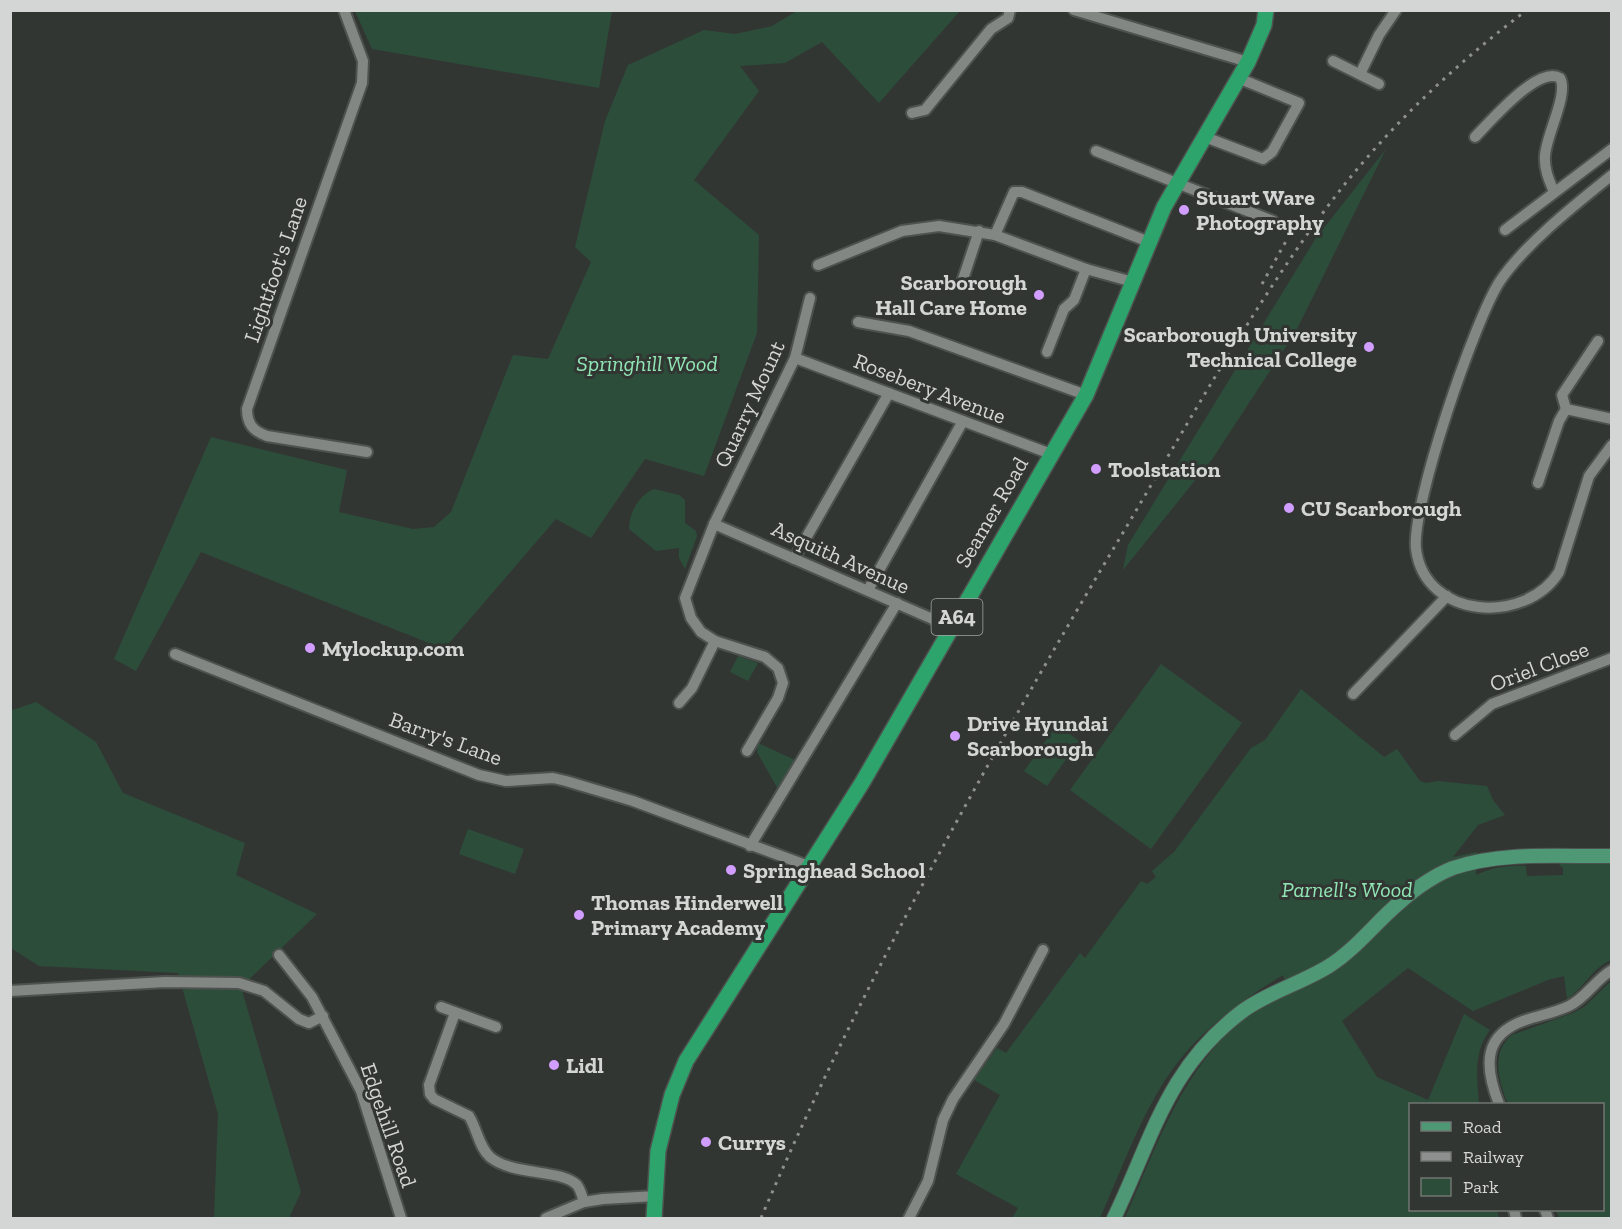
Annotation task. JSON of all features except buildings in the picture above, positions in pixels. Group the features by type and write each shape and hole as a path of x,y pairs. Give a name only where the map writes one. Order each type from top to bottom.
{"highway":[{"name":"Seamer Road","path":"654,1218 658,1151 672,1095 687,1061 810,867 1086,395 1149,242 1176,185 1248,62 1260,35 1266,10"}],"main road":[{"path":"1114,1218 1145,1145 1178,1077 1205,1045 1244,1010 1267,996 1330,966 1401,901 1452,868 1517,858 1611,856"}],"street":[{"name":"Lightfoot's Lane","path":"344,10 363,61 362,83 247,409 247,417 254,429 267,436 367,452"},
{"path":"912,113 925,110 991,29 1008,18 1010,10"},
{"path":"1074,10 1248,62"},
{"path":"1360,74 1379,35 1396,10"},
{"path":"1333,61 1379,84"},
{"path":"1475,137 1515,97 1535,82 1550,75 1557,75 1562,80 1563,87 1545,155 1546,173 1554,192"},
{"path":"1204,137 1263,159 1272,152 1299,103 1238,78"},
{"path":"1505,230 1611,149"},
{"path":"1096,151 1176,185 1273,221"},
{"path":"1611,175 1573,206 1506,273 1493,294 1448,411 1416,532 1419,564 1431,582 1447,596 1473,607 1506,608 1525,602 1551,585 1559,572 1589,476 1611,445"},
{"path":"995,235 1010,198 1014,192 1023,192 1149,242"},
{"path":"818,265 902,231 939,226 995,235 1086,269 1133,282"},
{"path":"961,285 979,231"},
{"path":"1047,352 1064,309 1074,300 1086,269"},
{"name":"Quarry Mount","path":"716,640 701,632 691,618 685,598 714,524 795,358 810,298"},
{"path":"858,322 909,331 1086,395"},
{"path":"1538,483 1559,421 1566,409 1562,395 1598,341"},
{"name":"Rosebery Avenue","path":"795,358 1050,454"},
{"path":"794,559 889,393"},
{"path":"1566,409 1611,420"},
{"path":"868,591 963,421"},
{"name":"Asquith Avenue","path":"714,524 951,627"},
{"path":"1353,694 1447,596"},
{"path":"750,846 897,603"},
{"path":"679,703 692,688 716,640 765,657 778,668 783,683 778,698 747,751"},
{"name":"Barry's Lane","path":"176,654 479,775 506,781 553,778 566,781 633,801 810,867"},
{"name":"Oriel Close","path":"1455,735 1492,704 1611,658"},
{"path":"909,1218 928,1180 943,1120 953,1099 1004,1024 1043,950"},
{"name":"Edgehill Road","path":"279,955 312,997 361,1091 401,1218"},
{"path":"1499,1103 1490,1082 1489,1060 1502,1031 1517,1023 1570,1006 1611,970"},
{"path":"10,991 165,982 233,983 264,991 299,1019 309,1023 323,1016"},
{"path":"441,1008 496,1027"},
{"path":"455,1013 429,1084 430,1095 469,1116 482,1145 497,1161 523,1170 571,1181 580,1188 584,1202"},
{"path":"546,1218 584,1202 656,1196"}],"green space":[{"path":"355,11 612,11 599,88 372,49"},
{"name":"Springhill Wood","path":"797,11 960,11 879,103 822,42 785,63 740,66 759,91 694,180 759,235 757,333 704,476 645,459 591,538 556,519 444,649 201,552 136,671 114,659 211,437 347,470 339,512 413,529 434,527 451,512 513,355 548,359 591,262 575,247 605,121 628,65 704,30 735,34 772,26"},
{"path":"1386,149 1296,331 1213,458 1123,570 1128,545 1316,238"},
{"path":"654,489 679,495 685,500 685,523 696,531 697,536 685,569 679,558 679,548 656,551 629,529 636,505"},
{"path":"738,656 758,663 748,681 730,672"},
{"path":"1161,664 1242,723 1151,849 1070,790"},
{"name":"Parnell's Wood","path":"1301,689 1384,757 1397,749 1420,781 1487,786 1493,800 1505,815 1478,825 1453,857 1477,852 1476,875 1495,868 1526,866 1527,876 1563,875 1563,868 1559,865 1561,863 1611,862 1611,960 1599,968 1567,999 1564,976 1548,980 1473,1011 1408,968 1342,1021 1377,1077 1428,1100 1464,1014 1490,1030 1481,1047 1477,1066 1479,1103 1409,1103 1409,1211 1497,1211 1499,1218 1125,1218 1161,1135 1189,1082 1227,1034 1255,1011 1289,991 1283,975 1227,1014 1201,1036 1178,1062 1144,1117 1100,1218 1012,1218 1018,1208 956,1174 1000,1095 974,1080 997,1048 1006,1053 1080,953 1085,958 1141,881 1147,884 1156,877 1152,871 1174,852 1251,748 1265,740"},
{"path":"36,702 96,742 123,793 245,843 236,875 317,914 241,987 301,1192 289,1218 214,1218 218,1114 178,973 39,966 11,948 10,711"},
{"path":"1057,725 1079,741 1047,786 1024,771"},
{"path":"758,743 795,760 779,791 757,752"},
{"path":"468,829 524,849 515,874 459,854"},
{"path":"1611,981 1611,1218 1559,1218 1556,1211 1604,1211 1604,1103 1508,1103 1498,1068 1501,1050 1512,1035 1584,1007"}],"railway":[{"path":"761,1218 840,1045 927,876 1019,710 1241,335 1294,253 1367,157 1443,79 1527,10"},
{"path":"1262,284 1295,225"}],"place":[{"name":"Stuart Ware Photography","path":"1184,210"},
{"name":"Scarborough Hall Care Home","path":"1039,295"},
{"name":"Scarborough University Technical College","path":"1369,347"},
{"name":"Toolstation","path":"1096,469"},
{"name":"CU Scarborough","path":"1289,508"},
{"name":"Mylockup.com","path":"310,648"},
{"name":"Drive Hyundai Scarborough","path":"955,736"},
{"name":"Springhead School","path":"731,870"},
{"name":"Thomas Hinderwell Primary Academy","path":"579,915"},
{"name":"Lidl","path":"554,1065"},
{"name":"Currys","path":"706,1142"}]}
